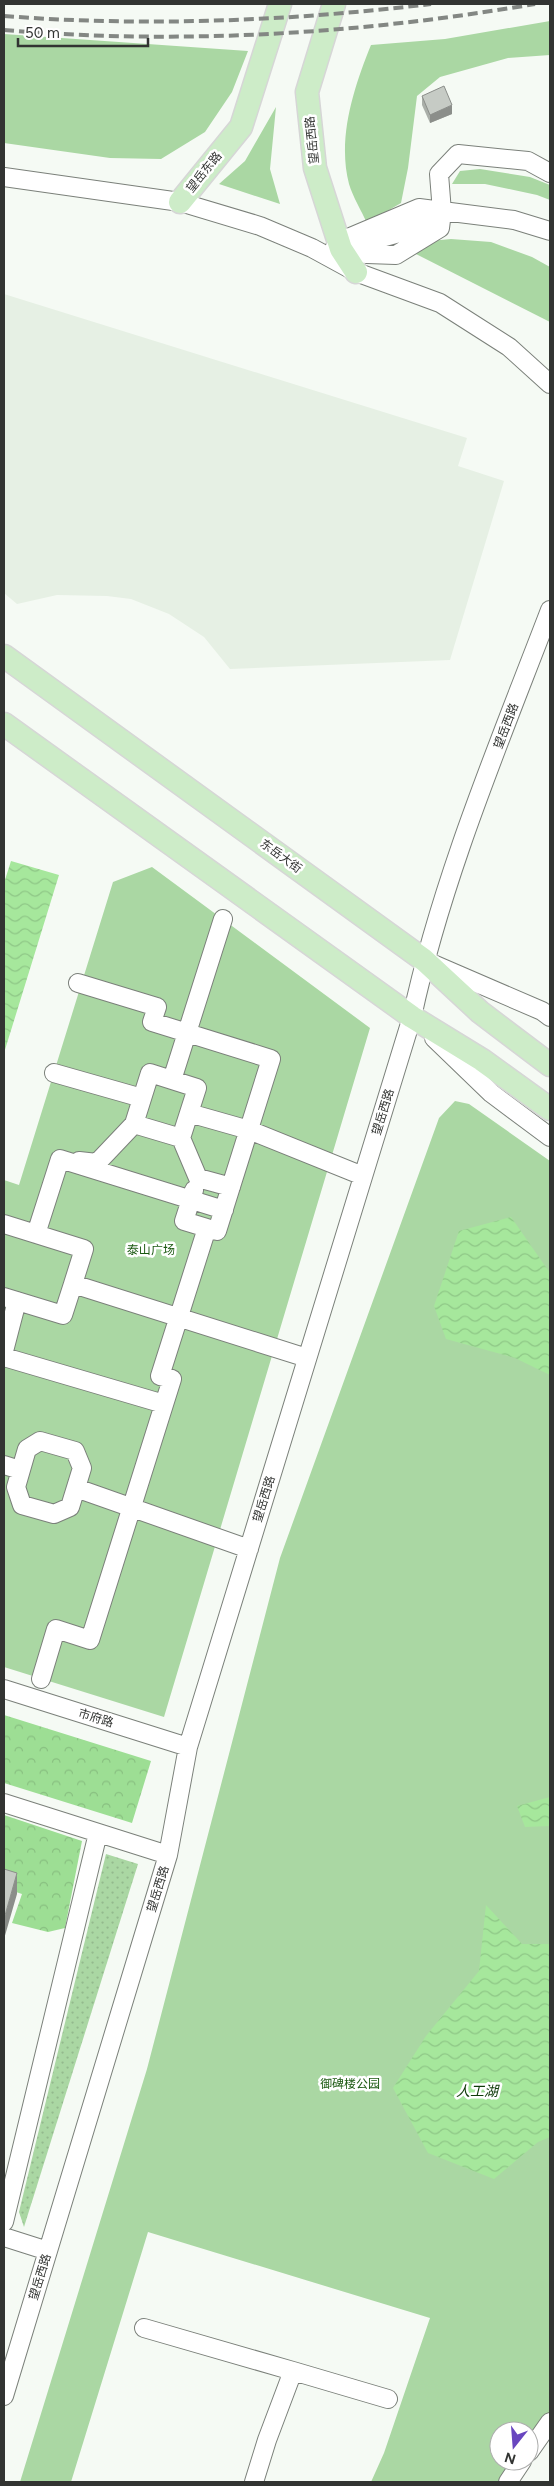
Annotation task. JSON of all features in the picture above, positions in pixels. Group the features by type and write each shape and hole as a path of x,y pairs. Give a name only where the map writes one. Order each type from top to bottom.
{"main road":[{"name":"望岳东路","path":"180,202 241,127 280,4"},
{"name":"望岳西路","path":"334,4 307,92 315,168 341,249 356,272"},
{"name":"东岳大街","path":"4,656 424,960 480,1012 550,1065"},
{"path":"4,724 412,1017 482,1060 550,1109"}],"street":[{"path":"442,212 439,174 458,154 528,161 550,172"},
{"name":"望岳东路","path":"4,176 180,202"},
{"path":"180,202 260,226 312,248 356,272 440,302 509,347 550,384"},
{"path":"312,248 341,249 399,233 442,212 514,220 550,231"},
{"name":"望岳西路","path":"4,2396 168,1855 188,1747 412,1017 424,960 481,793 550,610"},
{"path":"172,1080 223,919"},
{"path":"424,960 542,1011 550,1017"},
{"path":"60,1159 97,1163 134,1124 150,1073 197,1088 181,1138 198,1178 184,1221 217,1231 271,1059 152,1022 156,1007 78,983"},
{"path":"412,1017 491,1092 550,1137"},
{"path":"54,1072 142,1098"},
{"path":"189,1113 249,1130 363,1176"},
{"path":"134,1124 181,1138"},
{"path":"60,1159 224,1210"},
{"path":"36,1234 60,1159"},
{"path":"198,1178 231,1187"},
{"path":"4,1224 84,1249 63,1315 10,1299 4,1351"},
{"path":"41,1679 56,1629 90,1640 172,1379 160,1376 207,1228"},
{"path":"73,1284 307,1358"},
{"path":"4,1357 164,1404"},
{"path":"40,1441 74,1451 82,1468 70,1507 54,1514 22,1505 12,1468 27,1449 40,1441"},
{"path":"76,1488 248,1549"},
{"name":"市府路","path":"4,1689 188,1747"},
{"path":"4,1803 168,1855"},
{"path":"4,2222 98,1833"},
{"path":"4,2237 48,2251"},
{"path":"144,2328 388,2399"},
{"path":"254,2482 267,2440 293,2371"},
{"path":"539,2438 550,2422"},
{"path":"508,2482 515,2471"}],"shaded area":[{"path":"4,294 467,438 458,466 504,481 450,660 230,669 204,637 169,614 131,599 107,596 57,595 17,604 4,593"}],"green space":[{"path":"550,21 550,55 508,58 440,77 417,96 408,168 401,203 367,223 349,184 345,149 346,131 353,95 371,45 445,39"},
{"path":"4,34 248,51 232,92 205,132 161,159 110,158 4,143"},
{"path":"276,107 270,169 280,204 219,184 245,161"},
{"path":"480,169 530,177 550,185 550,200 537,195 485,184 452,184 460,171"},
{"path":"451,239 491,242 532,257 550,267 550,322 414,253 420,242"},
{"name":"泰山广场","path":"152,867 370,1028 164,1717 4,1667 4,1180 19,1185 113,882"},
{"name":"御碑楼公园","path":"455,1101 469,1104 550,1161 550,2434 539,2450 539,2421 489,2421 489,2471 525,2471 517,2482 371,2482 384,2453 430,2318 148,2232 71,2482 20,2482 147,2069 280,1558 439,1118"},
{"path":"4,1715 151,1761 132,1823 4,1783"},
{"path":"4,1815 82,1841 65,1928 48,1932 12,1923 22,1894 4,1888"},
{"path":"106,1854 138,1864 24,2227 19,2212"}],"water":[{"path":"11,861 59,875 4,1053 4,883"},
{"path":"511,1217 550,1273 550,1375 515,1358 446,1339 434,1306 459,1231"},
{"path":"550,1797 550,1826 525,1827 517,1806"},
{"name":"人工湖","path":"486,1905 522,1944 550,1944 550,2137 538,2142 494,2179 428,2153 393,2088 426,2036 479,1971"}],"building":[{"path":"444,86 452,105 430,115 422,96"},
{"path":"4,1869 17,1873 4,1919"}],"railway":[{"path":"4,16 164,22 325,15 431,4"},
{"path":"4,30 138,36 270,34 403,23 535,4"}]}
